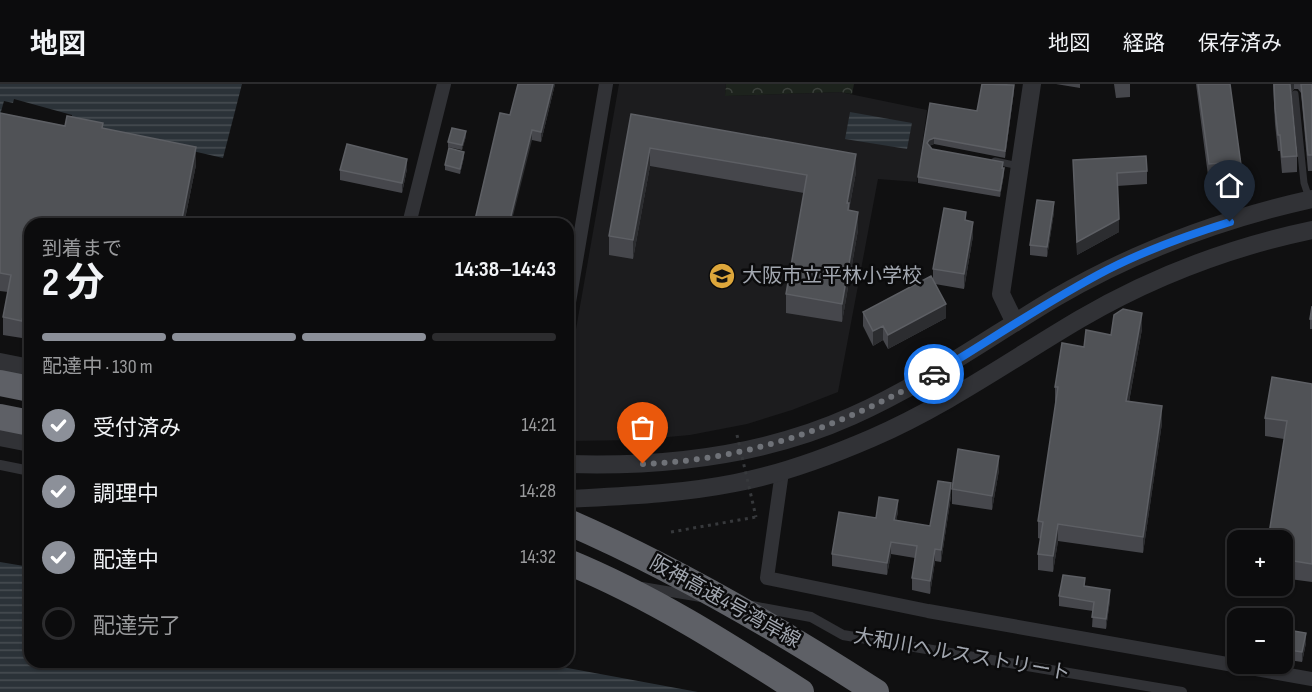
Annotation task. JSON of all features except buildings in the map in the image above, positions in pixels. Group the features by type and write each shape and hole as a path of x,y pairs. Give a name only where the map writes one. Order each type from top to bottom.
{"highway":[{"path":"0,383 24,388"},
{"path":"0,417 24,422"},
{"name":"阪神高速4号湾岸線","path":"574,525 700,586 789,636 876,692"},
{"name":"阪神高速4号湾岸線","path":"574,565 644,597 729,646 801,692"}],"street":[{"path":"410,218 444,84"},
{"path":"574,273 606,84"},
{"path":"1015,323 1001,294 1032,84"},
{"path":"574,464 643,464 698,459 753,449 802,435 894,397 1015,323 1108,270 1171,242 1268,210 1311,200"},
{"path":"574,499 645,495 736,483 782,472 830,456 912,419 1083,317 1162,278 1242,248 1312,230"},
{"path":"0,362 24,367"},
{"path":"0,437 24,442"},
{"path":"0,465 24,470"},
{"path":"782,472 767,578 928,611 1312,679"},
{"name":"大和川ヘルスストリート","path":"574,574 811,617 843,635 1182,692"}],"lane":[{"path":"1295,93 1304,183 1311,200"},
{"path":"987,160 1020,166"}],"path":[{"path":"671,532 756,517 737,435"}],"shaded area":[{"path":"0,84 242,84 223,158 162,144 70,129 72,115 14,99 13,103 4,101 0,115"},
{"name":"大阪市立平林小学校","path":"619,84 726,84 725,96 840,92 927,110 917,182 878,179 838,392 747,424 690,435 635,440 574,441 574,340"},
{"path":"850,112 912,123 907,149 845,139"},
{"path":"0,562 24,566 24,668 568,668 698,692 0,692"}],"green space":[{"path":"726,84 854,84 852,94 840,92 725,96"}],"way so far":[{"path":"643,464 698,459 753,449 802,435 894,397 934,374"}],"place":[{"name":"大阪市立平林小学校","path":"722,276"}],"route":[{"path":"934,374 1057,297 1108,270 1171,242 1230,222"}]}
